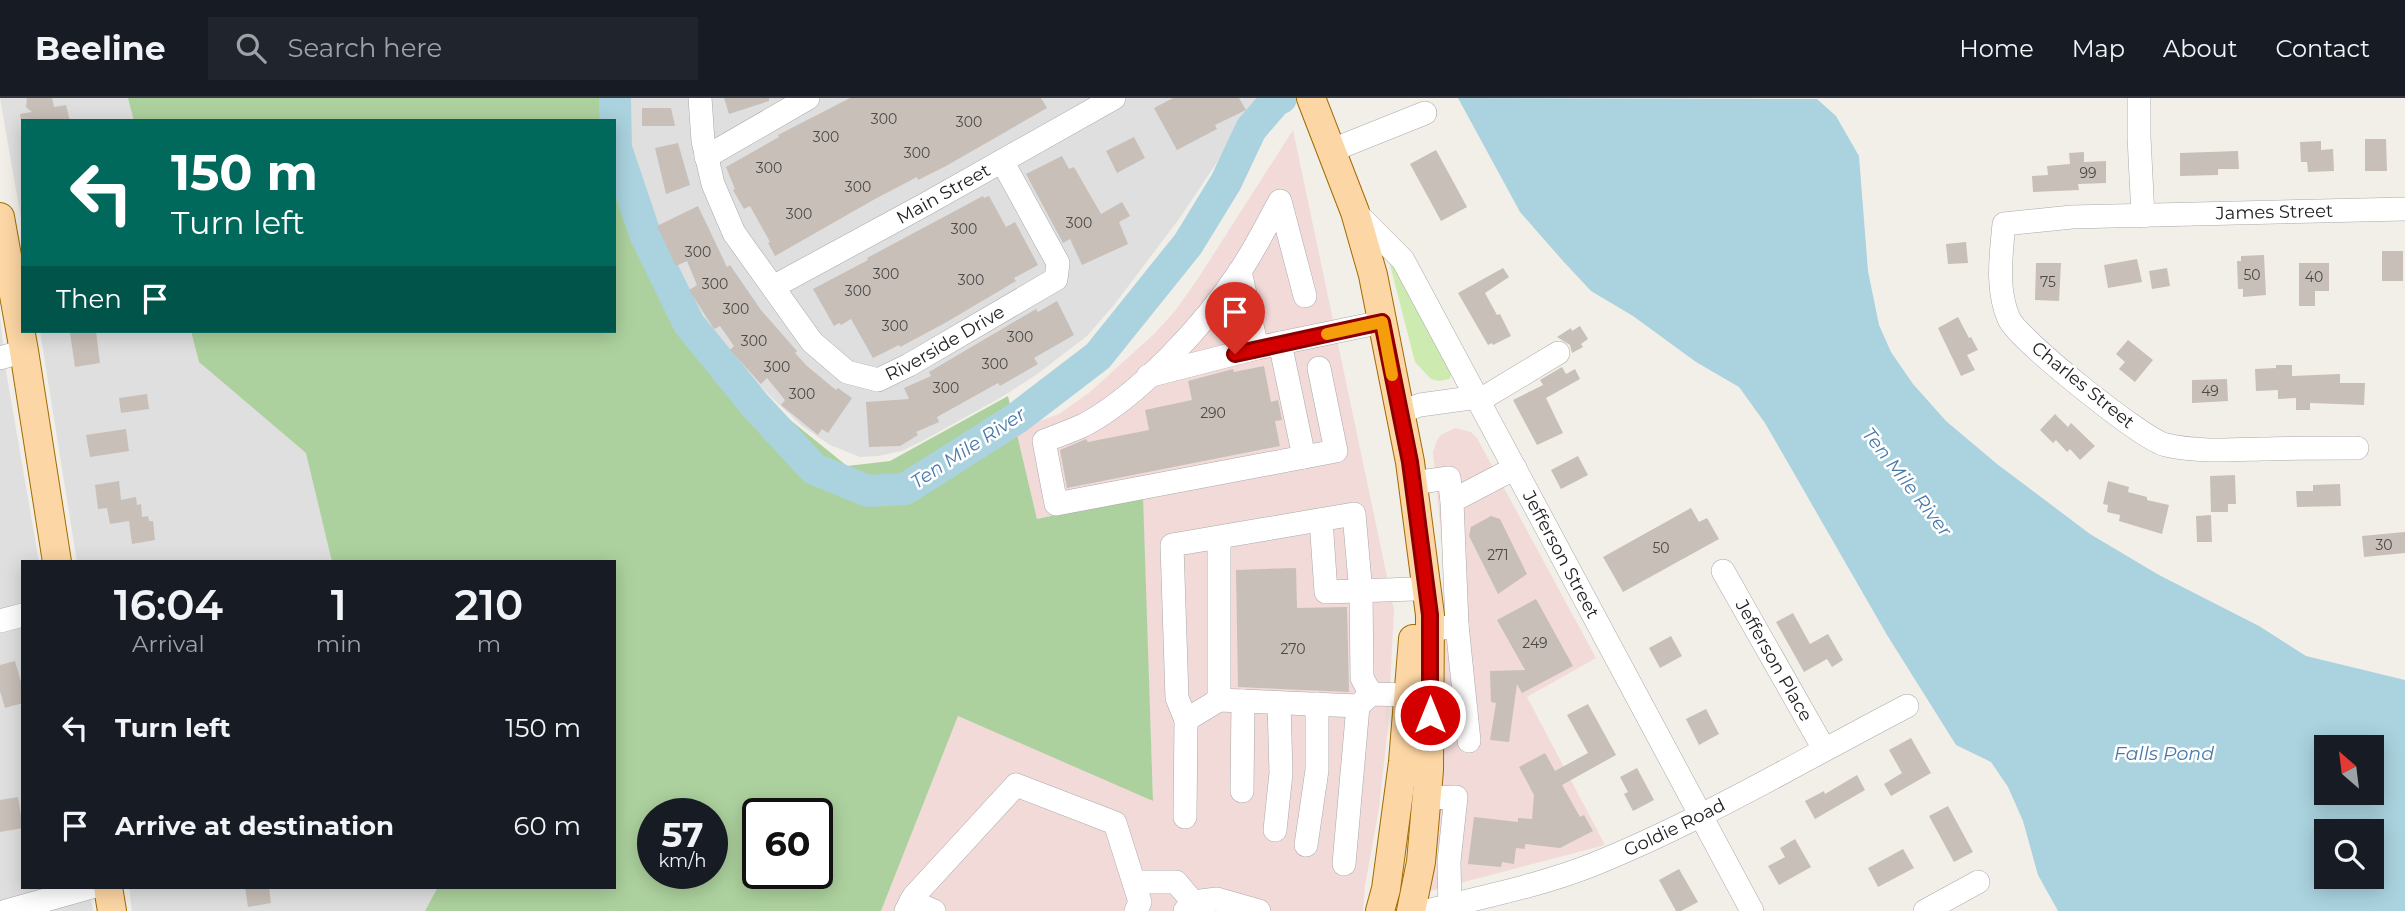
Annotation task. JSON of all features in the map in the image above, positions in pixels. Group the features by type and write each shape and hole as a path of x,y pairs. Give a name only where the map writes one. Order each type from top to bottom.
{"main road":[{"path":"1313,102 1355,212 1373,275 1413,489 1430,615 1444,628 1421,862 1412,911"},
{"path":"0,217 12,355 57,560"},
{"path":"1380,911 1386,889 1409,695 1414,589 1413,489"},
{"path":"108,889 112,911"}],"street":[{"name":"Riverside Drive","path":"700,98 706,157 713,184 734,233 813,342 847,372 878,380 909,365 1056,279 1058,263 1002,161"},
{"path":"706,157 808,98"},
{"name":"Main Street","path":"773,287 1114,98"},
{"path":"2139,98 2138,137 2143,216"},
{"path":"1330,151 1425,113"},
{"path":"1305,296 1280,201 1240,271 1203,319 1148,376 1120,400 1085,424 1044,442 1056,504 1336,451 1319,368"},
{"name":"James Street","path":"2143,216 2405,209"},
{"name":"Jefferson Street","path":"1355,212 1404,260 1752,911"},
{"name":"Charles Street","path":"2143,216 2072,217 2004,224 1999,267 2004,302 2010,321 2036,351 2130,424 2161,444 2196,451 2357,448"},
{"path":"1240,271 1257,348"},
{"path":"1148,376 1257,348 1382,322"},
{"path":"1280,343 1304,457"},
{"path":"1400,412 1420,405 1479,398 1558,353"},
{"path":"1452,501 1515,468"},
{"path":"1413,489 1449,478 1452,501 1444,628 1469,740"},
{"path":"1185,817 1186,720 1177,698 1172,545 1354,514 1361,593 1364,700 1344,864"},
{"path":"1321,520 1326,592 1361,593 1414,589"},
{"path":"1219,538 1219,700"},
{"name":"Jefferson Place","path":"1723,571 1824,749"},
{"path":"0,621 21,616"},
{"path":"1186,720 1219,700 1317,704 1409,695"},
{"path":"1242,791 1243,701"},
{"path":"1275,830 1281,773 1279,703"},
{"path":"1306,845 1317,770 1317,704"},
{"name":"Goldie Road","path":"1427,911 1450,908 1589,866 1700,814 1907,706"},
{"path":"934,911 909,906 945,861 1016,785 1115,823 1140,902 1136,911"},
{"path":"1427,798 1456,797 1449,861 1450,908"},
{"path":"1134,882 1176,882 1189,906 1217,900 1259,911"},
{"path":"1936,909 1978,883"},
{"path":"6,911 85,889"}],"shaded area":[{"path":"0,98 611,98 610,119 21,119 21,219"},
{"path":"625,98 1260,98 1179,219 1087,336 1036,375 1000,398 924,440 902,451 860,457 830,445 802,426 735,360 693,303 649,214 635,175 624,134"},
{"path":"1293,130 1394,610 1388,727 1363,911 881,911 958,716 1153,800 1142,497 1037,519 1016,430 1059,414 1090,392 1155,333 1175,311 1199,277"},
{"path":"0,317 6,371 39,560 21,560 21,889 89,889 93,911 0,911"},
{"path":"40,333 615,333 634,405 307,453 332,560 77,560"},
{"path":"1455,428 1471,432 1477,438 1596,658 1527,697 1605,845 1426,892 1441,768 1445,702 1445,575 1433,452 1441,435"},
{"path":"637,844 637,889 659,889 667,911 132,911 129,889 616,889 616,883"}],"green space":[{"path":"128,98 625,98 623,131 683,297 763,398 847,466 890,461 1008,396 1037,519 1143,496 1153,801 958,716 881,911 425,911 437,889 616,889 616,560 332,560 306,453 199,362 192,333 616,333 616,119 133,119"},
{"path":"1391,254 1451,374 1450,379 1431,379 1415,362 1388,257"}],"water":[{"name":"Falls Pond","path":"1458,98 1817,99 1836,116 1859,156 1868,271 1879,325 1891,352 1913,384 1946,421 1997,464 2090,534 2159,575 2259,626 2306,656 2405,680 2405,911 2058,911 2038,875 2023,821 2008,787 1991,762 1956,745 1887,635 1765,423 1739,387 1696,362 1633,316 1591,291 1520,212"}],"building":[{"path":"27,98 52,98 54,107 66,105 70,119 21,121 20,114 32,112 26,107"},
{"path":"724,98 769,98 769,101 729,114"},
{"path":"850,98 1041,98 1047,108 946,166 918,180 917,177 875,199 775,256 750,206 744,209 733,190 735,189 726,167 779,137 778,135"},
{"path":"1173,98 1239,98 1246,110 1215,125 1217,129 1177,150 1154,108"},
{"path":"642,108 671,108 675,126 642,126"},
{"path":"1134,137 1145,158 1117,173 1106,151"},
{"path":"2365,139 2386,139 2387,171 2365,171"},
{"path":"2321,141 2321,150 2333,149 2334,171 2308,172 2307,162 2301,162 2300,142"},
{"path":"678,143 690,185 666,194 655,148"},
{"path":"1436,150 1467,207 1441,221 1410,164"},
{"path":"2238,151 2239,169 2218,169 2218,175 2180,176 2180,153"},
{"path":"2084,152 2084,162 2106,161 2106,183 2078,184 2079,190 2033,192 2032,176 2048,175 2047,166 2070,164 2069,153"},
{"path":"1062,156 1069,169 1074,167 1101,214 1122,202 1130,216 1119,222 1128,244 1082,265 1070,239 1063,243 1026,174"},
{"path":"983,196 989,196 1006,227 1015,222 1038,265 945,323 873,358 851,319 834,326 813,289"},
{"path":"698,206 727,267 730,265 761,310 797,351 795,353 836,390 838,388 852,398 828,433 822,429 818,435 781,405 785,400 767,378 761,384 730,350 734,346 720,326 714,329 689,290 697,285 687,261 676,266 657,226"},
{"path":"1966,242 1968,263 1948,264 1946,244"},
{"path":"2382,251 2403,251 2403,281 2382,281"},
{"path":"2264,255 2266,295 2243,297 2243,289 2238,289 2237,261 2241,261 2241,256"},
{"path":"2137,259 2142,282 2108,288 2104,265"},
{"path":"2036,263 2061,263 2059,301 2035,300"},
{"path":"2299,263 2329,263 2329,291 2315,291 2315,306 2299,306"},
{"path":"1503,268 1509,277 1485,293 1511,336 1488,345 1458,293"},
{"path":"2167,268 2170,286 2152,289 2149,271"},
{"path":"1057,301 1074,335 1034,358 1038,364 937,417 939,422 916,432 918,435 900,446 869,447 866,402 909,399 904,388 931,376 929,372 1036,309 1038,312"},
{"path":"1958,317 1978,350 1967,355 1975,370 1961,376 1938,328"},
{"path":"1580,326 1588,339 1581,344 1583,347 1572,353 1570,345 1557,337"},
{"path":"70,333 96,333 100,363 75,367"},
{"path":"2128,340 2153,360 2135,382 2119,369 2125,362 2116,354"},
{"path":"2276,365 2292,365 2292,376 2340,374 2340,383 2365,383 2364,405 2310,403 2310,410 2296,410 2296,398 2278,399 2278,390 2256,391 2255,369 2276,368"},
{"path":"1264,366 1271,402 1278,400 1282,420 1275,421 1280,446 1067,488 1060,450 1086,439 1088,442 1149,430 1145,410 1192,400 1188,381 1233,369 1234,372"},
{"path":"1562,367 1566,374 1575,369 1580,379 1546,398 1563,433 1537,445 1513,400 1543,385 1540,380"},
{"path":"2227,379 2228,401 2192,403 2192,380"},
{"path":"147,394 149,409 121,413 119,398"},
{"path":"2055,414 2068,427 2071,423 2095,446 2080,460 2070,449 2067,452 2056,440 2053,443 2040,430"},
{"path":"126,429 129,451 90,457 86,435"},
{"path":"1578,456 1588,475 1561,489 1551,470"},
{"path":"2235,475 2236,504 2228,504 2228,512 2211,512 2210,476"},
{"path":"119,481 121,500 136,497 137,505 141,504 142,517 148,516 149,521 153,521 155,540 132,544 129,521 110,524 107,508 98,509 95,485"},
{"path":"2108,481 2129,487 2128,492 2147,497 2147,500 2169,505 2162,534 2119,521 2120,515 2107,512 2108,505 2103,504"},
{"path":"2340,484 2341,506 2297,507 2296,491 2313,491 2313,485"},
{"path":"1691,508 1699,522 1707,518 1719,539 1623,592 1603,557"},
{"path":"2211,515 2212,542 2197,542 2196,516"},
{"path":"1491,516 1500,519 1527,574 1498,594 1469,536 1471,527"},
{"path":"2405,532 2405,553 2364,557 2362,536"},
{"path":"1296,568 1297,608 1347,607 1349,692 1238,687 1236,570"},
{"path":"1536,599 1573,666 1522,693 1517,684 1509,742 1490,740 1496,703 1491,702 1490,671 1525,670 1497,620"},
{"path":"1793,613 1810,644 1828,634 1843,660 1832,667 1827,659 1804,672 1776,622"},
{"path":"1671,636 1682,656 1660,668 1649,648"},
{"path":"15,661 21,682 21,704 5,708 0,691 0,665"},
{"path":"1588,704 1616,755 1562,785 1580,817 1584,815 1593,831 1560,848 1525,844 1525,849 1516,848 1514,864 1502,862 1501,867 1468,864 1474,817 1518,822 1518,818 1532,819 1534,795 1519,767 1545,753 1555,771 1588,753 1567,715"},
{"path":"1706,709 1719,734 1699,745 1686,719"},
{"path":"1911,738 1931,773 1891,796 1884,784 1902,773 1889,750"},
{"path":"1637,768 1654,800 1633,811 1624,794 1628,792 1620,777"},
{"path":"1857,775 1865,790 1815,819 1805,801 1824,791 1825,794"},
{"path":"18,797 21,828 0,832 0,800"},
{"path":"1948,806 1973,852 1954,862 1929,816"},
{"path":"1795,839 1811,867 1779,885 1768,866 1785,857 1780,848"},
{"path":"1903,849 1914,868 1878,887 1868,868"},
{"path":"1679,869 1698,902 1676,911 1659,880"},
{"path":"245,889 269,889 271,903 248,907"}],"waterway":[{"name":"Ten Mile River","path":"615,98 615,119"},
{"name":"Ten Mile River","path":"616,148 645,234 689,324 755,405 814,469 868,491 905,489 1017,418 1098,356 1188,244 1226,182 1251,129 1275,101 1281,98"}],"slow traffic":[{"path":"1327,334 1382,322 1392,375"}],"route":[{"path":"1235,354 1382,322 1410,462 1430,615 1430,715"}]}
